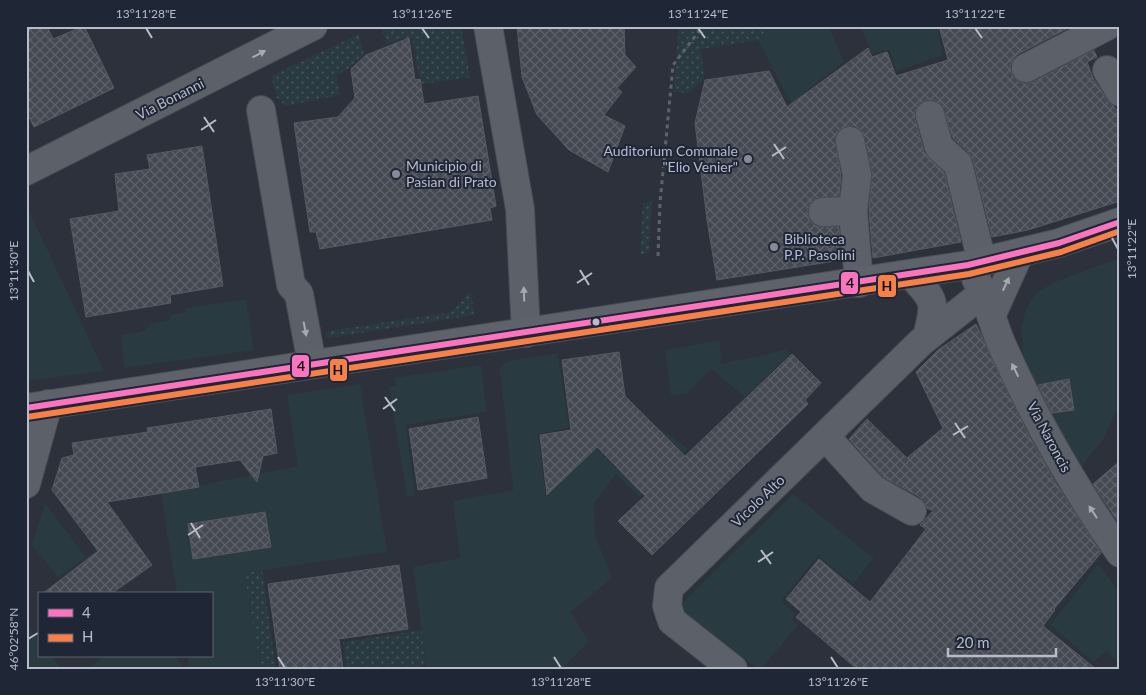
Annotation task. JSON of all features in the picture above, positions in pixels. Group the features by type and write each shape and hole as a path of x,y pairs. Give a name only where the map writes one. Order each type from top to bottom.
{"main road":[{"path":"37,406 911,275 1019,254 1095,232 1120,222"}],"street":[{"name":"Via Bonanni","path":"26,171 313,26"},
{"path":"488,26 520,209 526,333"},
{"path":"1026,68 1107,26"},
{"path":"261,110 291,285 299,294 312,364"},
{"name":"Via Naroncis","path":"930,114 939,147 958,164 975,264 1000,341 1055,454 1120,553"},
{"path":"850,141 857,175 853,211 860,283"},
{"path":"823,212 853,211"},
{"path":"988,303 1019,254"},
{"path":"911,275 929,294 934,309 927,337"},
{"name":"Vicolo Alto","path":"733,669 672,621 667,606 669,588 927,337 988,303"},
{"path":"26,484 37,406"},
{"path":"825,436 873,489 912,511"}],"path":[{"path":"658,256 660,203 673,65 703,26"}],"shaded area":[{"path":"382,26 461,26 470,77 422,84 412,38 400,39 386,44"},
{"path":"679,26 771,26 758,40 701,49 704,79 689,93 673,92"},
{"path":"771,26 829,26 844,62 805,92 810,101 795,111 758,40"},
{"path":"861,26 937,26 943,55 897,71 889,49 872,54"},
{"path":"359,34 364,55 348,69 336,75 340,95 286,106 277,98 271,76"},
{"path":"652,201 649,253 640,255 643,203"},
{"path":"26,204 104,371 26,381"},
{"path":"1120,258 1120,403 1103,440 1077,472 1060,442 1023,354 1021,328 1026,308 1037,292 1057,281"},
{"path":"471,293 474,315 329,338 325,334 328,331 451,312"},
{"path":"246,299 254,350 124,368 121,335 144,331 151,324 170,320 170,315 185,312 185,308"},
{"path":"720,340 721,364 785,350 790,354 745,397 711,369 687,394 671,395 665,350"},
{"path":"558,353 569,428 538,434 546,497 597,448 616,468 657,427 688,448 639,497 616,474 594,504 595,535 612,578 571,612 589,642 561,669 427,669 413,567 460,558 453,501 513,490 500,368 509,361"},
{"path":"481,365 487,412 406,425 415,495 407,497 389,387 396,386 394,378"},
{"path":"360,384 387,552 244,573 261,669 189,669 187,658 212,658 212,592 177,592 161,493 298,466 287,395"},
{"path":"793,494 874,558 853,584 818,556 781,601 795,614 792,620 798,625 761,669 758,669 678,607"},
{"path":"45,503 86,557 58,578 32,545"},
{"path":"1098,564 1120,593 1120,665 1106,651 1093,662 1050,625"},
{"path":"262,570 276,669 261,669 243,573"},
{"path":"26,625 38,639 38,658 54,658 62,669 26,669"},
{"path":"422,630 426,663 418,669 346,669 343,642"},
{"path":"101,658 177,658 185,669 87,669"}],"building":[{"path":"26,26 47,26 53,39 84,26 114,88 34,127 26,111"},
{"path":"517,26 624,26 625,55 636,67 617,88 622,92 604,115 625,126 608,172 569,150 537,115 522,77"},
{"path":"939,26 1072,26 1018,54 1010,67 1012,75 1018,81 1025,84 1033,82 1094,50 1097,57 1087,62 1093,78 1107,100 1120,113 1120,201 1028,230 992,237 973,160 968,152 953,138 941,104 934,100 926,100 919,104 915,112 915,119 924,152 944,172 961,242 873,258 869,211 872,172 862,131 855,126 847,126 839,130 835,137 841,176 839,196 815,199 810,204 807,212 810,221 816,226 839,227 841,260 717,280 707,220 695,123 705,80 769,71 787,107 868,48 872,57 887,52 896,76 948,60"},
{"name":"Municipio di Pasian di Prato","path":"409,38 415,80 420,79 424,104 478,96 496,206 490,208 492,220 320,249 316,232 310,232 294,123 338,117 355,98 351,69 366,55"},
{"path":"202,146 223,286 170,295 171,303 86,317 70,219 119,211 115,174 150,169 147,155"},
{"path":"976,324 1027,432 1057,485 1101,553 1054,609 1043,626 1096,669 857,669 796,617 801,612 786,599 819,559 870,602 926,529 920,525 933,511 927,508 920,497 883,477 849,439 867,419 907,458 943,428 916,372 938,350"},
{"path":"619,352 625,396 685,456 792,354 821,383 805,400 808,404 652,555 618,521 645,496 597,447 547,495 540,435 571,430 562,360"},
{"path":"1069,379 1074,410 1052,413 1038,385"},
{"path":"271,409 277,453 263,456 257,482 240,460 195,467 199,487 107,502 152,565 114,592 45,592 98,551 52,490 62,458 74,455 72,443 148,432 147,428"},
{"path":"478,417 487,478 418,490 409,429"},
{"path":"1120,461 1120,525 1093,484"},
{"path":"265,512 271,547 193,559 188,524"},
{"path":"399,565 408,629 339,639 343,669 280,669 268,584"}],"transit line":[{"name":"4","path":"26,408 968,265 1059,243 1120,222"},
{"name":"H","path":"27,417 969,274 1061,252 1120,231"}],"place":[{"name":"Auditorium Comunale \"Elio Venier\"","path":"748,159"},
{"name":"Municipio di Pasian di Prato","path":"396,174"},
{"name":"Biblioteca P.P. Pasolini","path":"774,247"}]}
